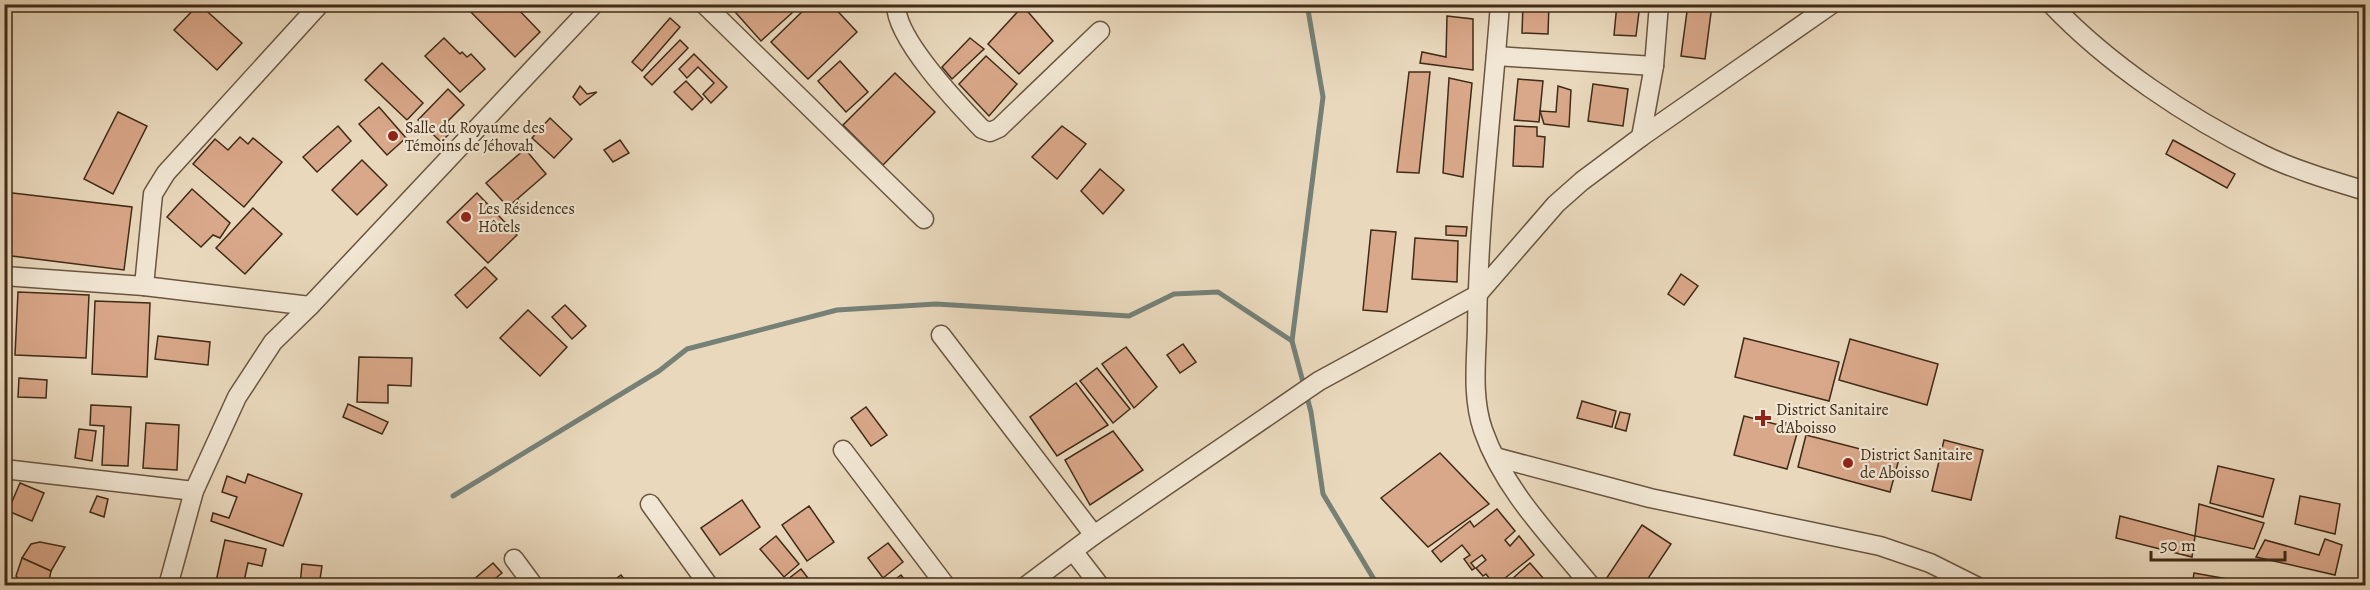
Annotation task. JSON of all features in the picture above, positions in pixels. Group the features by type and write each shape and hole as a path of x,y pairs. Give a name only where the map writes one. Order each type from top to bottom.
{"street":[{"path":"144,286 153,194 166,173 320,4"},
{"path":"168,585 194,491 237,397 273,342 310,306 594,4"},
{"path":"704,4 924,219"},
{"path":"896,4 899,23 937,81 982,129 990,132 999,128 1100,31"},
{"path":"1500,4 1477,295 1476,401 1483,429 1495,457 1523,505 1591,585"},
{"path":"1641,137 1654,66 1659,4"},
{"path":"1026,585 1094,535 1319,381 1477,295 1556,204 1582,181 1641,137 1832,4"},
{"path":"2050,4 2074,29 2166,100 2263,154 2366,191"},
{"path":"1496,56 1654,66"},
{"path":"4,276 144,286 310,306"},
{"path":"940,335 1094,535"},
{"path":"843,450 946,585"},
{"path":"1495,457 1650,498 1880,546 1930,563 1976,585"},
{"path":"5,471 194,491"},
{"path":"650,504 709,585"},
{"path":"1073,551 1100,585"},
{"path":"514,559 534,585"}],"building":[{"path":"199,4 242,43 217,70 174,30"},
{"path":"503,4 510,11 515,6 540,32 515,57 464,5"},
{"path":"728,4 786,4 793,12 761,41"},
{"path":"810,4 831,4 857,32 808,79 771,42"},
{"path":"1523,4 1549,4 1548,34 1522,33"},
{"path":"1617,4 1640,4 1636,36 1614,35"},
{"path":"1688,4 1712,5 1705,59 1681,56"},
{"path":"1023,6 1053,41 1019,74 988,44"},
{"path":"1447,16 1473,19 1473,70 1420,63 1422,52 1446,57"},
{"path":"670,18 680,27 642,71 632,62"},
{"path":"444,38 460,54 462,52 467,57 471,54 485,69 460,92 425,56"},
{"path":"970,38 984,49 952,79 942,67"},
{"path":"680,40 688,48 652,85 644,77"},
{"path":"694,54 727,87 711,103 703,94 714,83 698,67 687,78 679,69"},
{"path":"986,56 1017,84 989,116 959,84"},
{"path":"840,61 868,92 846,112 818,81"},
{"path":"382,63 423,103 407,120 365,80"},
{"path":"1409,72 1430,72 1419,173 1397,172"},
{"path":"895,73 935,112 883,165 843,125"},
{"path":"1449,78 1472,83 1463,177 1443,173"},
{"path":"1518,79 1543,81 1539,122 1514,120"},
{"path":"686,81 703,99 692,110 674,92"},
{"path":"1593,84 1628,89 1623,126 1588,121"},
{"path":"580,86 587,94 597,92 580,105 573,97"},
{"path":"1558,86 1571,90 1569,127 1544,124 1540,111 1556,112"},
{"path":"448,89 464,105 447,122 454,129 441,142 418,120"},
{"path":"379,107 406,138 387,155 359,124"},
{"path":"118,112 147,126 113,194 84,179"},
{"path":"550,118 572,139 554,158 532,138"},
{"path":"338,126 351,141 317,172 303,157"},
{"path":"1062,126 1086,144 1057,179 1032,157"},
{"path":"1515,126 1537,127 1537,136 1545,137 1543,167 1513,166"},
{"path":"240,137 248,144 253,138 282,162 244,207 193,164 215,139 228,150"},
{"path":"620,140 629,153 613,162 604,150"},
{"path":"2173,140 2235,174 2227,188 2166,154"},
{"path":"525,149 546,174 508,207 486,183"},
{"path":"362,160 387,185 357,215 332,190"},
{"path":"1100,169 1124,190 1103,214 1081,191"},
{"path":"192,189 230,223 220,238 213,235 201,247 167,217"},
{"path":"4,192 132,207 124,270 4,255"},
{"path":"477,193 517,235 488,263 447,222"},
{"path":"518,199 521,207 514,214 508,207"},
{"path":"253,208 282,234 245,274 216,248"},
{"path":"1446,226 1467,227 1466,236 1446,235"},
{"path":"1371,230 1396,232 1387,312 1363,310"},
{"path":"1415,238 1458,241 1457,282 1412,279"},
{"path":"485,267 497,279 467,308 455,295"},
{"path":"1681,274 1698,286 1684,305 1668,294"},
{"path":"4,290 11,290 8,368 4,368"},
{"path":"18,292 89,295 86,358 15,355"},
{"path":"95,301 150,303 147,377 92,374"},
{"path":"565,305 586,326 572,339 552,317"},
{"path":"528,310 567,347 540,376 500,338"},
{"path":"158,336 210,342 208,365 155,359"},
{"path":"1744,338 1839,362 1829,401 1735,377"},
{"path":"1850,339 1938,364 1927,405 1839,380"},
{"path":"1183,344 1196,362 1180,373 1167,355"},
{"path":"1126,347 1157,387 1134,408 1102,364"},
{"path":"359,357 412,358 411,386 388,385 388,403 357,402"},
{"path":"1097,368 1130,409 1113,423 1080,381"},
{"path":"19,378 47,380 46,398 18,397"},
{"path":"1076,383 1108,425 1057,456 1030,417"},
{"path":"1582,401 1616,411 1612,427 1577,418"},
{"path":"348,404 388,422 382,434 343,417"},
{"path":"91,405 131,407 128,466 102,465 104,426 90,425"},
{"path":"866,407 887,435 871,446 851,418"},
{"path":"1620,412 1630,414 1626,431 1615,428"},
{"path":"1744,416 1798,430 1787,469 1734,455"},
{"path":"146,423 179,425 177,470 143,468"},
{"path":"79,429 96,431 92,461 75,458"},
{"path":"1113,431 1143,470 1090,505 1065,460"},
{"name":"District Sanitaire de Aboisso","path":"1806,435 1899,459 1890,492 1798,467"},
{"path":"1944,440 1983,450 1971,500 1932,491"},
{"path":"1440,453 1489,504 1428,547 1381,498"},
{"path":"2218,466 2274,479 2263,517 2210,503"},
{"path":"248,474 302,494 283,546 211,521 213,513 229,518 237,497 222,492 227,476 245,483"},
{"path":"20,483 44,493 32,521 8,511"},
{"path":"97,496 108,499 104,517 90,512"},
{"path":"2300,496 2340,504 2335,534 2295,524"},
{"path":"742,500 760,527 720,555 701,528"},
{"path":"2199,504 2264,523 2254,549 2195,536"},
{"path":"809,506 834,542 807,561 782,525"},
{"path":"1497,509 1515,531 1505,540 1510,546 1519,536 1534,555 1495,586 1486,574 1483,576 1476,568 1486,560 1482,555 1471,563 1475,568 1472,570 1464,559 1470,555 1462,545 1441,562 1432,551 1470,521 1474,527"},
{"path":"2120,516 2195,536 2192,557 2116,538"},
{"path":"1642,525 1671,544 1643,586 1617,586 1606,579"},
{"path":"776,536 799,564 784,577 760,549"},
{"path":"2325,539 2342,545 2335,575 2256,557 2265,540 2319,555"},
{"path":"225,540 266,549 262,566 248,563 243,586 215,586"},
{"path":"40,542 65,547 51,571 22,558 31,544"},
{"path":"888,543 903,562 883,578 868,558"},
{"path":"22,558 51,571 48,586 25,586 16,576"},
{"path":"493,563 502,573 486,586 466,586"},
{"path":"1530,563 1550,586 1517,586 1512,579"},
{"path":"302,564 322,566 319,586 300,586"},
{"path":"801,569 814,586 779,586"},
{"path":"2194,573 2244,582 2244,586 2192,586"},
{"path":"621,575 629,586 606,586"},
{"path":"901,575 909,586 887,586"}],"waterway":[{"path":"1307,4 1323,97 1292,341 1311,412 1323,494 1378,586"},
{"path":"453,496 659,371 687,349 837,310 936,304 1129,316 1174,294 1218,292 1292,341"}],"place":[{"name":"Salle du Royaume des Témoins de Jéhovah","path":"393,136"},
{"name":"Les Résidences Hôtels","path":"466,217"},
{"name":"District Sanitaire d'Aboisso","path":"1763,418"},
{"name":"District Sanitaire de Aboisso","path":"1848,463"}]}
